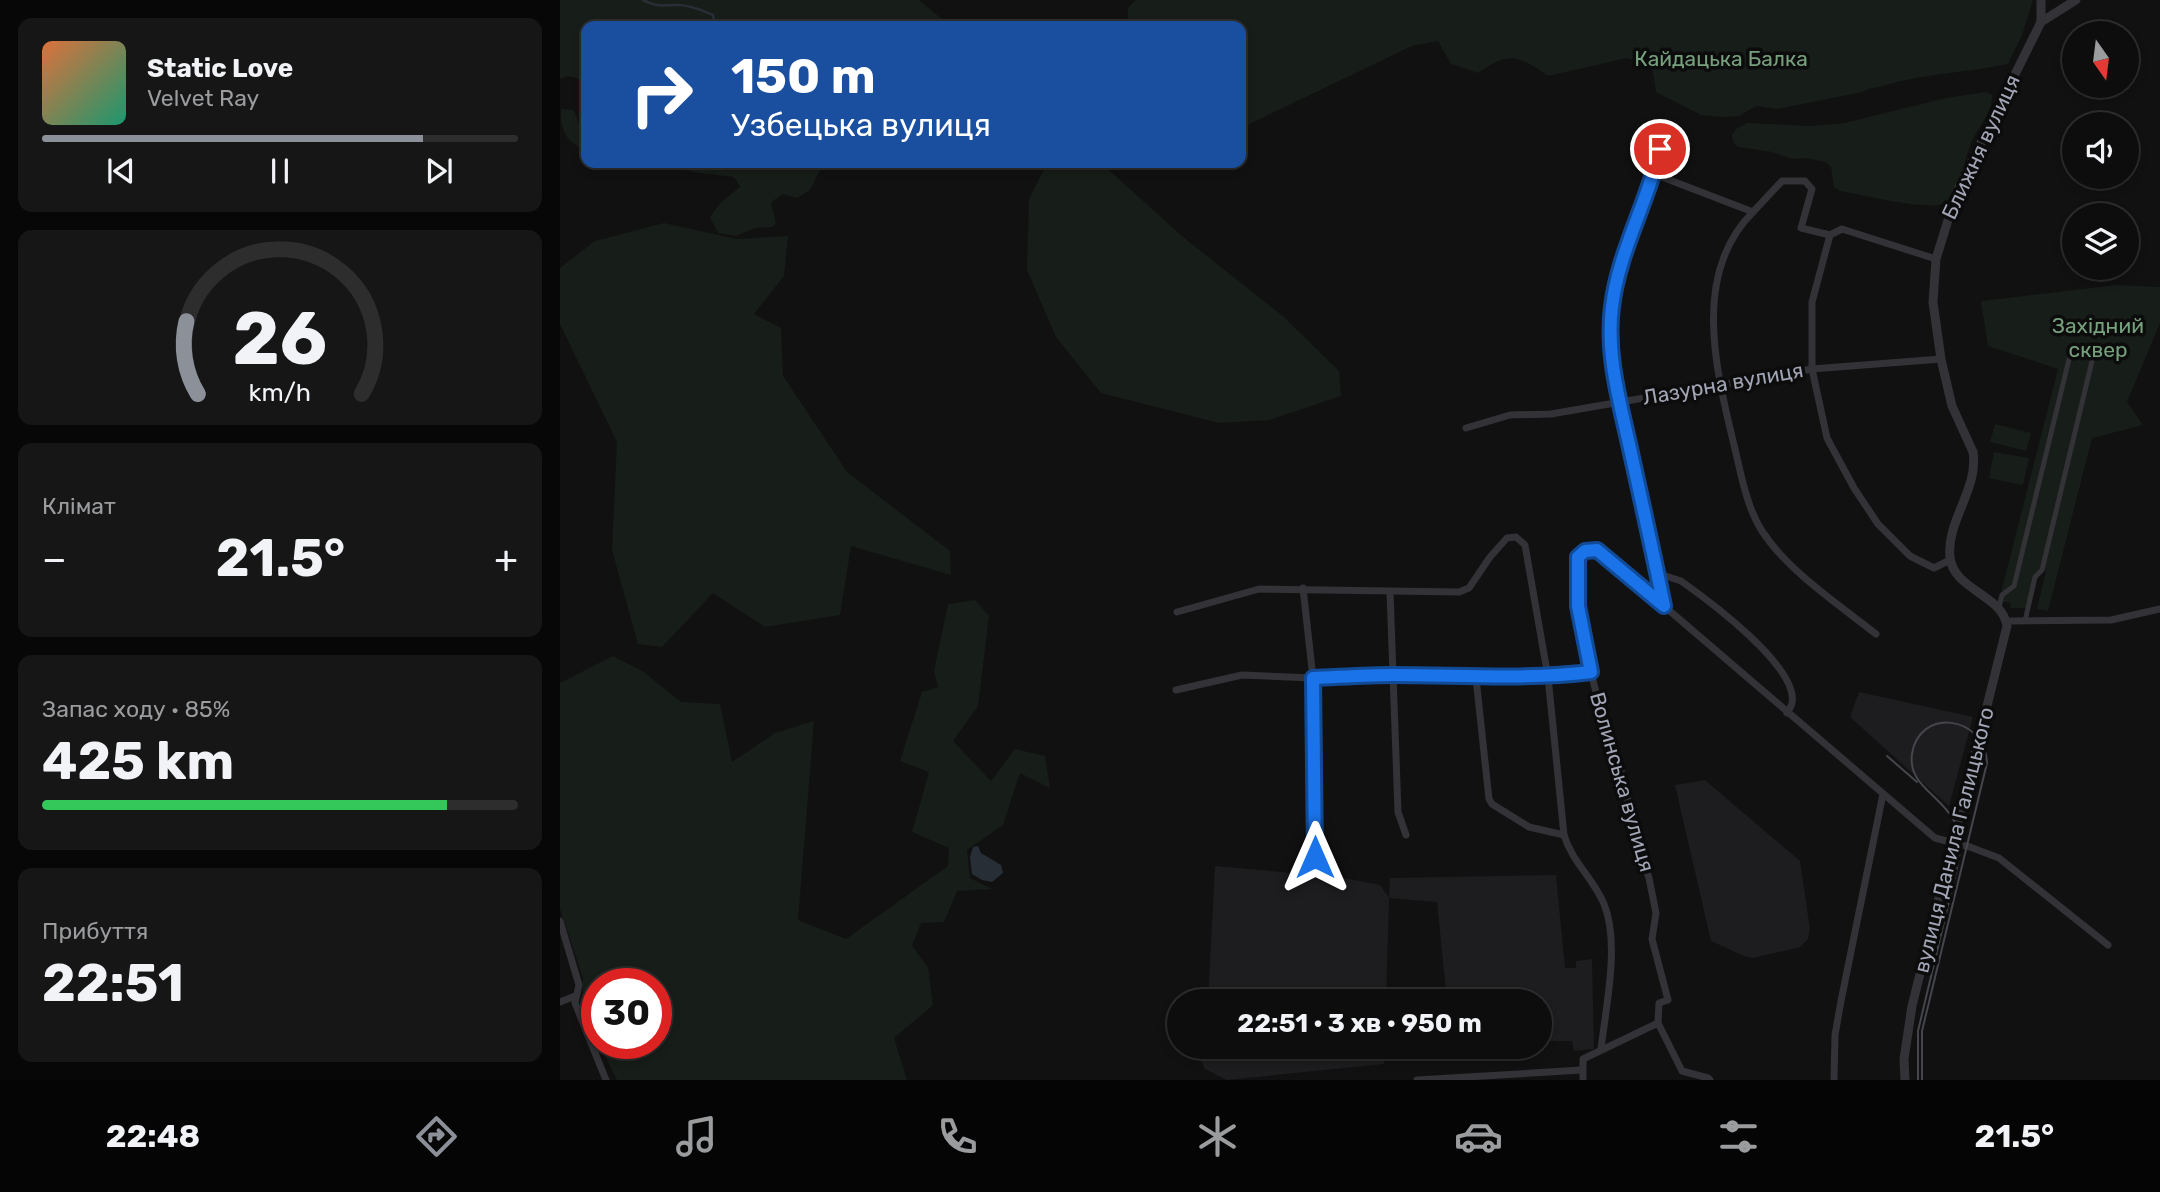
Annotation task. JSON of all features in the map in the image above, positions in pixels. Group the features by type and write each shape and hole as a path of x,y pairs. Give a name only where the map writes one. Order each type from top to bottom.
{"street":[{"name":"Ближня вулиця","path":"1950,560 1952,538 1973,475 1974,460 1952,406 1941,359 1933,302 1936,259 1957,191 2040,22 2041,0"},
{"path":"2040,22 2076,0"},
{"path":"1660,149 1654,174 1621,267 1612,306 1610,339 1619,402 1664,606"},
{"path":"1654,174 1753,212"},
{"path":"1876,634 1775,550 1760,528 1744,487 1720,385 1713,336 1716,285 1727,252 1745,221 1782,181 1805,181 1812,189 1801,228 1829,235 1842,229 1936,259"},
{"path":"1829,235 1812,302 1812,369 1827,438 1878,524 1910,556 1934,568 1950,560 1954,570 1965,582 1999,607 2006,621 2111,620 2160,609"},
{"path":"1999,607 2003,595 2014,586 2070,355 2074,348 2084,346 2092,353 2092,360 2042,570 2035,577 2025,621"},
{"name":"Лазурна вулиця","path":"1466,428 1510,415 1551,414 1812,369 1941,359"},
{"path":"1177,612 1259,589 1459,592 1469,588 1507,538 1516,537 1525,545 1548,677 1564,835 1572,855 1603,901 1611,923 1612,945 1601,1049"},
{"name":"Волинська вулиця","path":"1658,1023 1659,1003 1668,1000 1652,939 1656,913 1620,766 1612,752 1591,672 1578,606 1578,557 1585,551 1597,550 1935,838 1999,858 2108,944"},
{"path":"1658,579 1666,576 1681,581 1767,651 1786,679 1790,690 1792,703 1787,713"},
{"path":"1303,588 1313,678 1315,857"},
{"path":"1390,592 1398,812 1406,835"},
{"name":"вулиця Данила Галицького","path":"1905,1080 1904,1059 1912,1006 2007,626 2006,621"},
{"path":"1176,690 1242,675 1476,678 1548,677 1591,672"},
{"path":"1476,678 1489,799 1492,804 1529,827 1564,835"},
{"path":"1834,1080 1835,1035 1883,794"},
{"path":"560,921 579,985 575,996 578,1013 606,1080"},
{"path":"560,1002 575,996"},
{"path":"1583,1080 1583,1059 1658,1023 1665,1032 1682,1071 1710,1080"},
{"path":"1419,1079 1502,1078 1582,1070"}],"shaded area":[{"path":"1859,692 1973,717 1949,806 1850,717"},
{"path":"1705,780 1800,861 1810,929 1808,939 1800,947 1753,958 1711,941 1675,785"},
{"path":"978,846 981,853 1001,865 1003,873 992,882 972,874 970,857 973,847"},
{"path":"1215,866 1339,877 1380,885 1389,898 1386,989 1209,989"},
{"path":"1556,875 1565,968 1576,968 1576,961 1592,959 1594,1049 1574,1051 1572,1041 1552,1041 1552,989 1446,989 1437,902 1389,898 1390,878"},
{"path":"1200,1059 1384,1059 1384,1064 1227,1080 1205,1069"}],"green space":[{"path":"560,0 919,0 944,21 581,21 581,80 569,76 560,79"},
{"name":"Кайдацька Балка","path":"1136,0 2033,0 2022,35 2008,64 1914,78 1778,109 1756,106 1739,116 1701,115 1656,92 1652,66 1627,58 1548,76 1513,58 1498,61 1478,73 1451,64 1438,41 1412,46 1246,126 1246,21 1128,21 1128,8"},
{"path":"1986,92 1992,95 1988,113 1971,143 1955,190 1946,202 1939,205 1912,204 1840,191 1834,187 1831,167 1826,162 1805,158 1792,159 1772,152 1738,147 1733,142 1732,135 1736,129 1747,123 1811,126 1845,123 1946,98"},
{"path":"561,109 574,110 581,129 581,148 569,139 562,123"},
{"path":"680,168 821,168 810,190 797,198 782,194 771,203 776,223 772,227 755,228 736,236 718,233 710,217 721,202 740,187 734,177"},
{"path":"1044,168 1107,168 1183,237 1284,317 1339,371 1341,396 1269,420 1219,423 1101,393 1056,337 1027,270 1029,199"},
{"path":"664,223 736,239 788,236 784,276 754,314 781,328 783,376 847,472 950,551 951,575 851,546 840,615 765,627 713,593 662,647 638,644 612,550 617,442 560,324 560,268 595,241"},
{"name":"Західний сквер","path":"2117,285 2160,287 2160,323 2127,402 2143,425 2092,438 2048,611 2037,609 2046,571 2043,570 2035,577 2026,608 2010,608 2011,603 1999,601 2058,369 1988,346 1981,301"},
{"path":"1995,424 2031,433 2026,451 1990,442"},
{"path":"1994,452 2029,458 2023,485 1989,478"},
{"path":"975,600 989,616 978,706 953,741 991,781 1015,749 1045,756 1050,788 1020,773 1003,825 967,850 970,878 992,889 957,891 944,922 921,923 912,946 928,967 933,1005 894,1038 907,1080 617,1080 607,1059 672,1059 672,968 581,968 581,972 560,909 560,683 613,656 644,672 681,702 720,704 732,762 775,733 814,721 798,920 846,939 948,866 949,848 912,832 929,772 900,761 922,692 938,687 934,671 948,604"}],"waterway":[{"path":"643,0 657,5 691,7 713,15 714,21"}],"tram line":[{"path":"1918,1080 1918,1031 1958,863 1960,841 1956,825 1948,812 1919,780 1913,769 1912,754 1917,739 1926,729 1951,723 1964,727 1975,735 1983,747 1987,763 1922,1031 1922,1080"},
{"path":"1887,756 1917,782"}],"route":[{"path":"1315,857 1313,678 1394,675 1548,677 1591,672 1578,606 1578,557 1585,551 1597,550 1664,606 1619,402 1610,339 1612,306 1621,267 1654,174 1660,149"}]}
